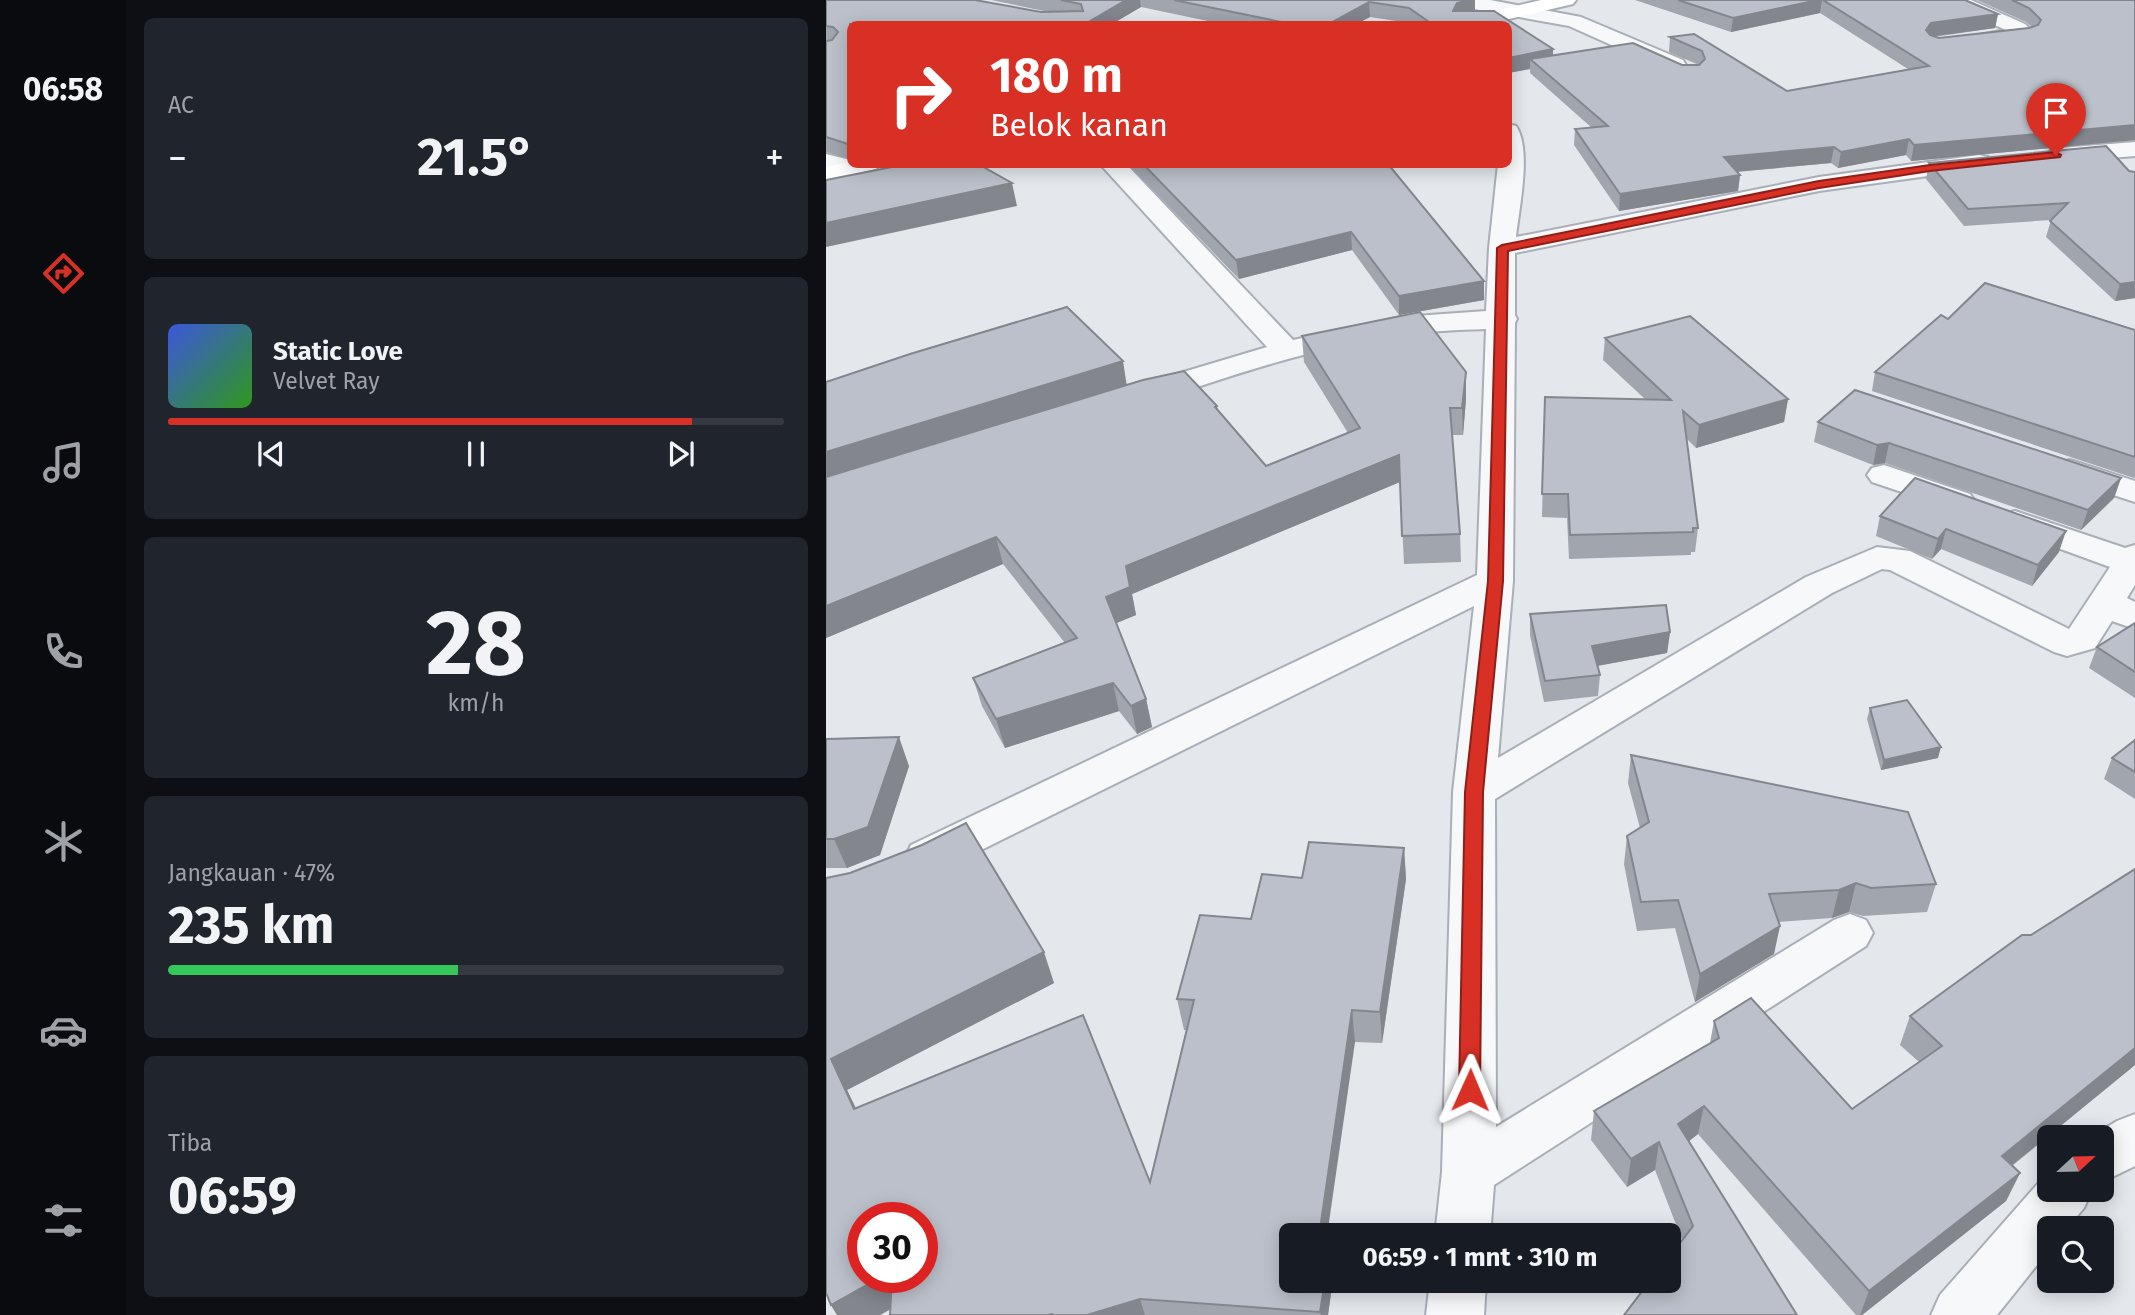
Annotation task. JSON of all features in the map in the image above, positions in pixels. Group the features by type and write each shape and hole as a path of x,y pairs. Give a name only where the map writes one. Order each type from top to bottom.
{"main road":[{"path":"1478,21 1566,0"},
{"path":"826,174 852,168"}],"street":[{"path":"1457,0 1574,21 1690,72"},
{"path":"1954,0 2018,28 2025,34 1962,42"},
{"path":"2030,157 2109,151 2131,160"},
{"path":"1502,248 1819,184 2004,160"},
{"path":"826,161 847,164"},
{"path":"1116,168 1286,350"},
{"path":"1463,1223 1468,1172 1474,792 1495,581 1503,319 1502,248 1511,168"},
{"path":"1112,404 1286,350 1400,327 1503,319"},
{"path":"2044,461 2135,492"},
{"path":"1474,792 1819,585 1877,558 1897,559 2067,643 2082,639 2120,610 2133,559 1884,475"},
{"path":"895,871 1495,581"},
{"path":"1468,1172 1850,933"},
{"path":"2114,1151 2135,1138"},
{"path":"1960,1315 2055,1202"},
{"path":"1455,1315 1457,1293"}],"building":[{"path":"826,0 975,0 1041,12 1083,11 1081,4 1061,0 1126,0 1090,21 847,21 847,144 826,137 826,41 832,40 838,32 833,27 826,26"},
{"path":"1174,0 1469,0 1457,3 1453,11 1494,11 1510,21 1428,21 1409,8 1369,2 1334,21 1276,21"},
{"path":"1678,0 1818,0 1733,18"},
{"path":"1823,0 1965,0 1998,14 1931,23 1926,30 1930,35 1939,38 2038,25 2041,20 2029,8 2012,0 2135,0 2135,125 1914,145 1909,139 1841,152 1834,147 1724,157 1740,175 1620,194 1575,129 1608,126 1530,59 1633,43 1682,65 1699,65 1705,59 1702,51 1670,37 1694,34 1787,91 1929,66"},
{"path":"1512,23 1553,49 1512,57"},
{"path":"2106,146 2129,171 2135,172 2135,282 2120,284 2050,221 2068,203 1968,209 1929,163"},
{"path":"887,168 985,168 1012,183 826,223 826,180"},
{"path":"1147,168 1391,168 1484,281 1399,296 1351,232 1236,260"},
{"path":"1985,283 2135,330 2135,457 1875,372 1941,315 1948,319"},
{"path":"1067,307 1123,361 826,452 826,382"},
{"path":"1420,312 1466,372 1462,408 1450,408 1460,534 1402,536 1399,455 1126,566 1130,587 1106,597 1146,699 1131,706 1113,683 996,719 973,678 1077,638 996,537 826,606 826,477 1143,380 1184,371 1217,406 1215,407 1266,466 1360,428 1302,336"},
{"path":"1690,316 1788,399 1699,425 1683,411 1698,528 1693,528 1693,532 1570,535 1568,494 1542,494 1545,397 1671,400 1605,338"},
{"path":"1855,390 2121,478 2088,510 1889,443 1877,445 1818,422"},
{"path":"1915,478 2066,531 2038,565 1946,529 1938,539 1880,516"},
{"path":"1666,605 1670,632 1592,646 1600,675 1545,681 1530,614"},
{"path":"2135,623 2135,672 2097,647"},
{"path":"1907,700 1941,747 1884,760 1870,708"},
{"path":"899,737 868,827 834,839 826,839 826,739"},
{"path":"2135,740 2135,772 2112,758"},
{"path":"1631,755 1908,812 1936,884 1871,888 1856,883 1839,890 1769,894 1780,926 1700,974 1678,900 1641,902 1627,836 1649,822"},
{"path":"966,823 1044,952 831,1059 854,1109 1083,1015 1150,1182 1194,1000 1177,999 1200,915 1251,919 1262,874 1302,878 1309,842 1404,848 1380,1012 1352,1010 1321,1223 1279,1223 1279,1293 1323,1293 1320,1312 1140,1299 1087,1315 890,1315 891,1293 938,1293 938,1202 847,1202 847,1293 852,1293 831,1305 826,1293 826,878 850,873 922,845"},
{"path":"2135,869 2135,1048 2002,1156 2020,1173 1869,1291 1704,1106 1678,1124 1797,1315 1624,1315 1641,1293 1681,1293 1681,1242 1693,1226 1659,1142 1631,1159 1594,1111 1719,1038 1714,1021 1751,998 1852,1109 1942,1046 1910,1016 2022,935 2031,935"}],"route":[{"path":"1470,1090 1474,792 1495,581 1503,319 1502,248 1819,184 1930,168 2056,155"}]}
